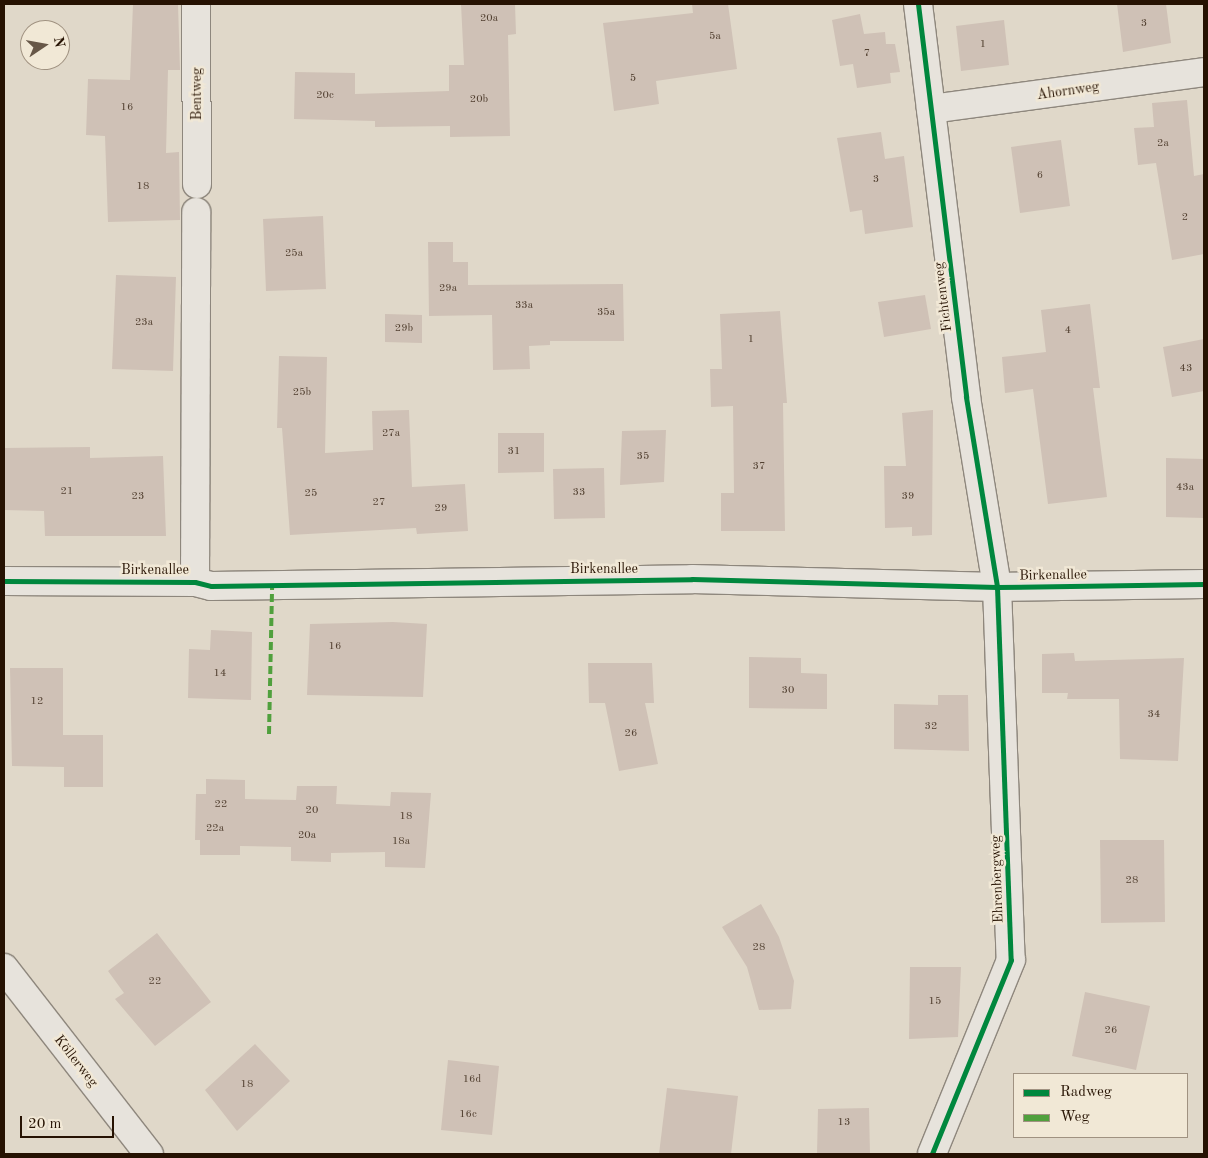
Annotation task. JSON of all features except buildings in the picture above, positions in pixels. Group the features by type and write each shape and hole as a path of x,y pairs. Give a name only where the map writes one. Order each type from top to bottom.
{"street":[{"name":"Bentweg","path":"196,4 197,184"},
{"name":"Fichtenweg","path":"918,4 966,397 997,587"},
{"name":"Ahornweg","path":"931,109 1204,72"},
{"name":"Birkenallee","path":"195,582 196,212"},
{"name":"Birkenallee","path":"4,581 195,582 254,586 351,581 692,580 997,587 1204,584"},
{"name":"Ehrenbergweg","path":"932,1154 1011,960 997,587"},
{"name":"Köllerweg","path":"4,968 149,1154"}],"marked path":[{"path":"269,734 272,586"}],"cycle path":[{"path":"918,4 966,397 997,587 1011,960 932,1154"},
{"path":"4,581 195,582 211,586 692,579 997,587 1204,584"}]}
